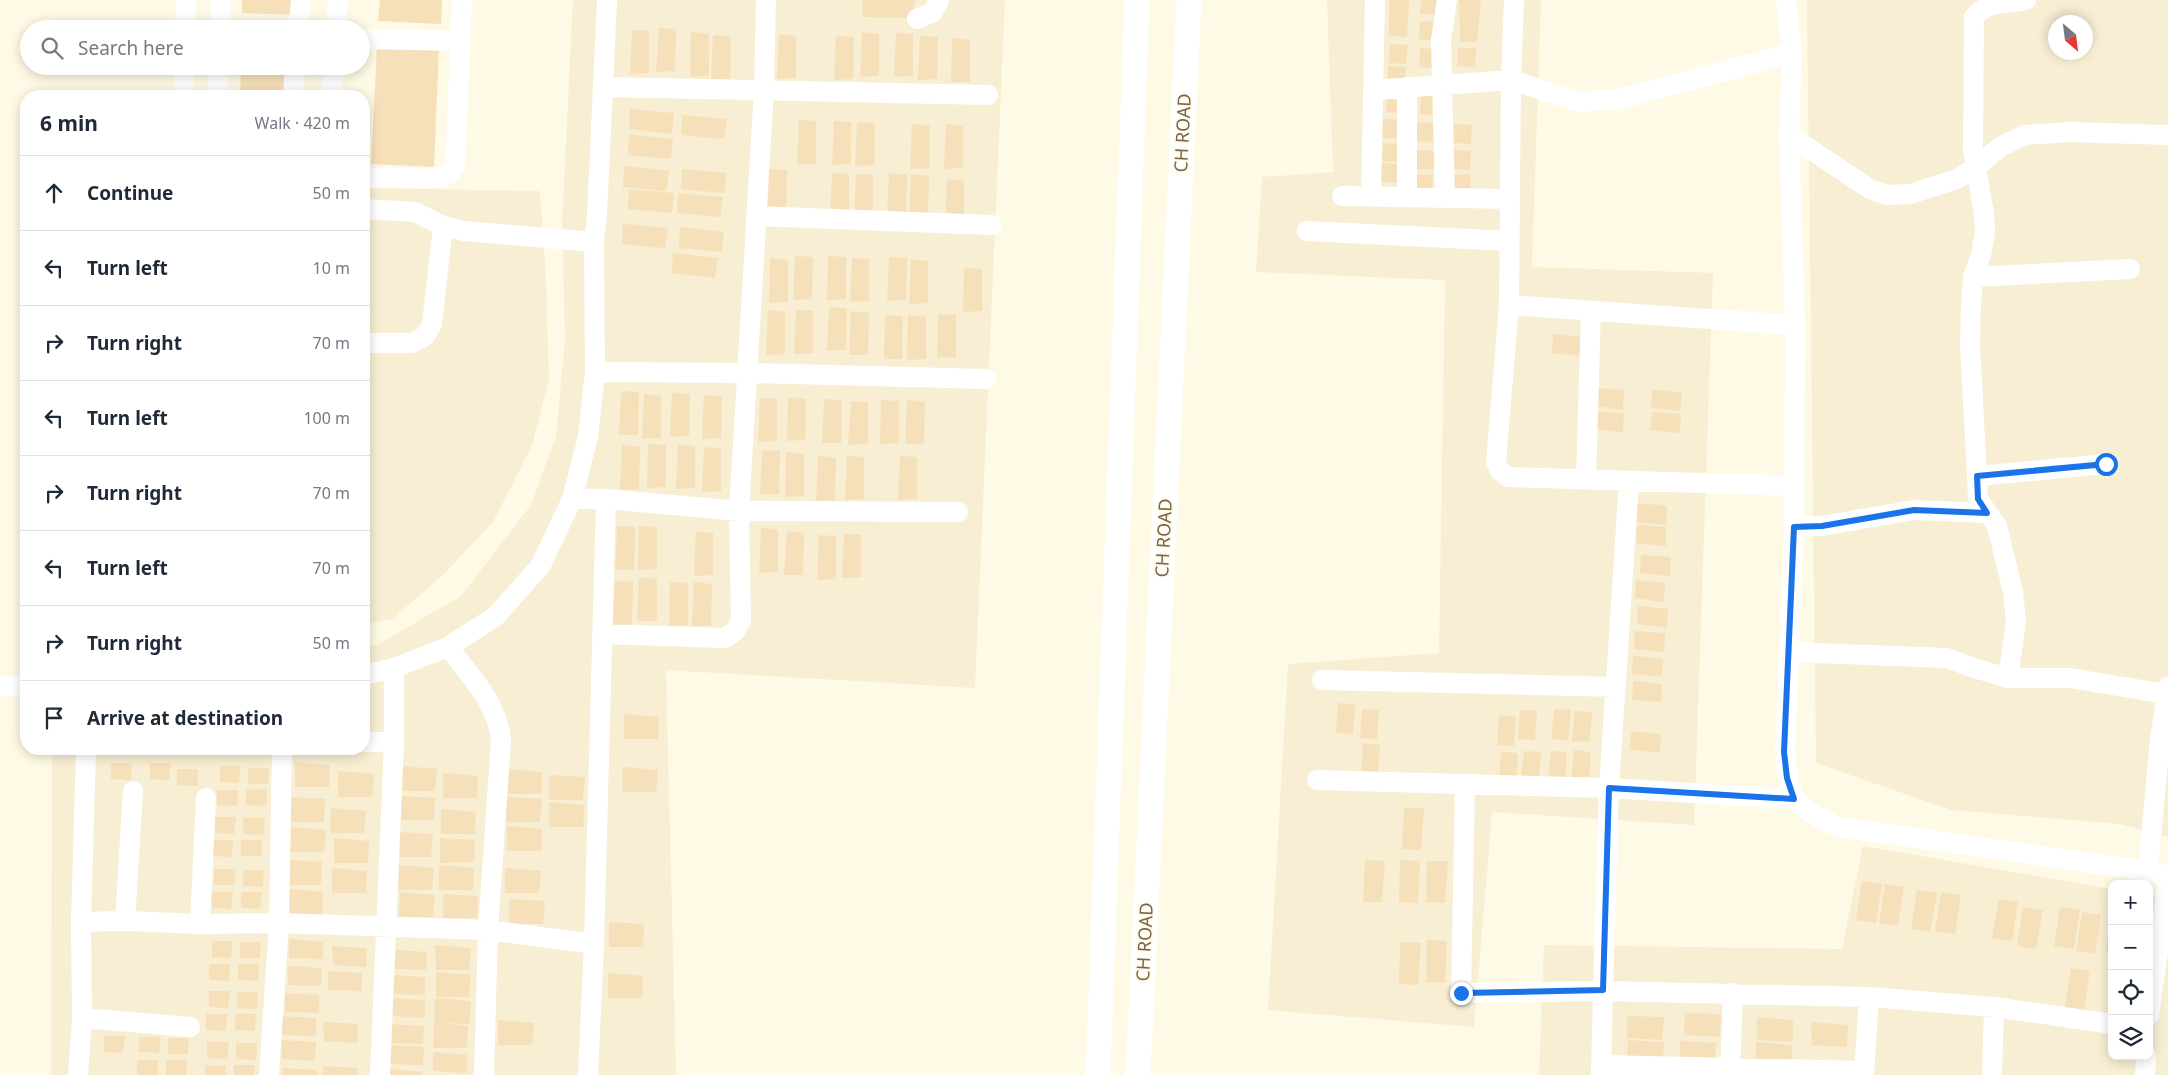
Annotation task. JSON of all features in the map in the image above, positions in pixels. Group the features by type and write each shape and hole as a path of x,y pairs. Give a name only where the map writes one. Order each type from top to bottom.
{"street":[{"path":"185,20 186,0"},
{"path":"220,20 221,0"},
{"path":"299,20 300,0"},
{"path":"337,20 338,0"},
{"path":"370,178 439,178 450,173 455,166 462,0"},
{"path":"370,674 394,668 448,647 496,616 541,565 572,499 588,437 595,372 594,242 597,215 607,0"},
{"path":"602,634 725,638 735,631 741,620 739,511 764,89 766,0"},
{"path":"917,19 934,12 938,0"},
{"path":"1098,1075 1137,0"},
{"name":"CH ROAD","path":"1138,1075 1189,0"},
{"path":"1371,196 1375,0"},
{"path":"1445,198 1441,40 1447,0"},
{"path":"1514,0 1511,80 1509,305 1496,462 1500,471 1508,477 1794,486"},
{"path":"1786,0 1792,53 1789,135 1795,325 1794,527 1784,752 1787,778 1794,799 1807,812 1839,827 2148,871 2168,876"},
{"path":"2008,678 2016,622 2013,591 1997,526 1978,499 1970,344 1973,277 1981,254 1985,232 1984,214 1973,150 1974,17 1979,4 2026,0"},
{"path":"370,39 460,42"},
{"path":"1373,90 1511,80 1579,102 1601,101 1619,99 1792,53"},
{"path":"184,75 184,90"},
{"path":"217,90 218,75"},
{"path":"293,90 294,75"},
{"path":"332,90 333,75"},
{"path":"603,87 988,95"},
{"path":"1407,87 1407,197"},
{"path":"1789,135 1870,189 1886,195 1910,194 1940,186 1975,168 2000,147 2025,135 2070,132 2168,136"},
{"path":"1342,196 1510,199"},
{"path":"370,208 415,212 443,226 464,231 594,242"},
{"path":"756,216 992,225"},
{"path":"370,343 412,343 425,336 432,324 443,226"},
{"path":"1307,231 1509,241"},
{"path":"1973,277 2130,269"},
{"path":"1509,305 1795,325"},
{"path":"1586,480 1591,311"},
{"path":"595,372 748,373 986,379"},
{"path":"1977,476 2106,464"},
{"path":"1629,481 1609,788 1601,1070 1864,1073 1869,998"},
{"path":"572,499 606,498 739,511 958,512"},
{"path":"588,1075 594,944 606,498"},
{"path":"1794,527 1822,526 1914,510 1987,513"},
{"path":"448,647 493,707 499,722 501,740 488,930 484,1075"},
{"path":"1789,652 1948,658 2008,678 2070,678 2167,690 2148,871"},
{"path":"380,1075 394,742 394,668"},
{"path":"1322,680 1616,688"},
{"path":"0,686 20,687"},
{"path":"370,742 394,742"},
{"path":"78,1075 82,1018 80,922 86,755"},
{"path":"268,1075 279,923 282,755"},
{"path":"1317,780 1609,788 1794,799"},
{"path":"1465,784 1461,993 1603,990 1869,998 1994,1007 2108,1023"},
{"path":"125,921 133,791"},
{"path":"200,924 206,798"},
{"path":"2153,987 2168,881"},
{"path":"80,922 279,923 488,930 594,944"},
{"path":"1730,1072 1733,993"},
{"path":"1992,1075 1994,1007"},
{"path":"82,1018 190,1027"},
{"path":"2145,1075 2146,1060"}],"shaded area":[{"path":"573,0 1005,0 975,688 666,670 676,1075 51,1075 52,755 370,755 370,646 377,645 461,596 531,505 556,436 565,340 562,222"},
{"path":"1327,0 1541,0 1532,267 1713,273 1694,825 1492,812 1474,1027 1268,1010 1288,664 1439,653 1445,280 1256,272 1262,177 1333,172"},
{"path":"1807,0 2168,0 2168,837 2121,824 1951,810 1816,763"},
{"path":"370,188 540,191 546,279 549,380 532,445 493,522 443,575 392,619 370,624"},
{"path":"1863,846 2108,888 2108,1060 2153,1060 2153,896 2168,898 2168,1075 1539,1075 1544,945 1842,949"}],"building":[{"path":"242,0 305,0 304,15 242,13"},
{"path":"380,0 442,0 441,24 378,21"},
{"path":"863,0 915,0 912,18 862,17"},
{"path":"1389,0 1409,0 1407,37 1389,36"},
{"path":"1421,0 1438,0 1437,15 1420,14"},
{"path":"1459,0 1481,0 1477,42 1460,42"},
{"path":"1420,21 1437,22 1436,41 1419,40"},
{"path":"659,28 676,29 675,71 656,72"},
{"path":"632,30 649,31 649,73 630,74"},
{"path":"691,32 709,34 709,76 690,77"},
{"path":"862,32 879,34 879,76 860,77"},
{"path":"896,33 913,34 913,76 894,77"},
{"path":"779,34 796,36 796,78 777,79"},
{"path":"713,35 731,37 730,79 711,80"},
{"path":"836,36 854,37 853,79 834,80"},
{"path":"920,36 938,37 937,79 918,80"},
{"path":"952,38 970,40 970,82 951,82"},
{"path":"1390,44 1408,45 1406,64 1389,63"},
{"path":"377,47 439,49 434,167 371,164"},
{"path":"1420,48 1437,49 1436,68 1419,67"},
{"path":"1458,48 1476,48 1475,67 1457,66"},
{"path":"1388,66 1406,67 1405,86 1387,84"},
{"path":"241,75 303,75 302,90 240,90"},
{"path":"1387,93 1404,94 1403,113 1386,112"},
{"path":"1421,95 1438,96 1437,115 1420,114"},
{"path":"630,109 674,113 672,134 629,129"},
{"path":"682,115 727,119 724,139 681,135"},
{"path":"1383,119 1401,120 1400,139 1382,138"},
{"path":"799,120 816,121 816,164 797,164"},
{"path":"834,121 851,122 851,164 832,165"},
{"path":"857,122 875,123 874,165 855,166"},
{"path":"1417,122 1435,123 1434,142 1416,141"},
{"path":"912,124 930,126 929,168 910,169"},
{"path":"946,124 963,126 963,168 944,169"},
{"path":"1454,124 1472,125 1471,144 1453,143"},
{"path":"629,134 673,139 671,159 628,155"},
{"path":"1383,143 1400,144 1400,162 1382,161"},
{"path":"1417,150 1435,151 1434,170 1416,169"},
{"path":"1453,150 1471,151 1470,170 1452,169"},
{"path":"1381,163 1398,164 1397,183 1380,182"},
{"path":"624,166 669,171 666,191 623,187"},
{"path":"682,169 727,173 724,193 681,189"},
{"path":"769,169 787,170 786,212 767,213"},
{"path":"832,173 849,174 849,216 830,217"},
{"path":"889,173 907,175 906,217 887,218"},
{"path":"856,174 873,175 873,218 854,218"},
{"path":"911,174 929,176 928,218 909,219"},
{"path":"1416,174 1433,175 1432,193 1415,193"},
{"path":"1453,174 1471,175 1470,193 1452,192"},
{"path":"947,179 964,181 964,222 945,223"},
{"path":"629,189 674,193 672,213 628,209"},
{"path":"678,193 723,197 720,217 677,213"},
{"path":"623,224 668,228 665,248 622,244"},
{"path":"680,227 724,232 722,252 679,248"},
{"path":"673,253 718,258 715,278 672,273"},
{"path":"795,256 813,257 812,299 793,300"},
{"path":"828,256 846,257 846,299 827,300"},
{"path":"889,257 907,258 906,300 887,301"},
{"path":"770,258 788,260 788,302 769,303"},
{"path":"852,258 869,259 869,301 850,302"},
{"path":"911,259 928,261 928,303 909,304"},
{"path":"964,268 982,269 982,311 963,312"},
{"path":"829,307 847,308 846,350 827,351"},
{"path":"796,309 813,311 813,353 794,354"},
{"path":"768,310 785,312 785,354 766,355"},
{"path":"851,311 869,313 868,355 849,355"},
{"path":"938,314 956,315 956,357 937,358"},
{"path":"885,315 903,316 902,359 884,359"},
{"path":"908,315 926,317 926,359 907,360"},
{"path":"1553,334 1583,337 1582,356 1552,353"},
{"path":"1595,388 1624,390 1623,410 1594,406"},
{"path":"1652,390 1682,392 1680,411 1651,408"},
{"path":"621,391 639,392 638,435 619,435"},
{"path":"672,393 690,394 689,436 670,437"},
{"path":"644,394 661,396 661,438 642,439"},
{"path":"704,395 722,396 721,438 702,439"},
{"path":"788,397 806,399 805,440 787,441"},
{"path":"760,398 777,399 777,441 758,442"},
{"path":"824,399 842,401 841,443 822,443"},
{"path":"881,400 899,401 899,443 880,444"},
{"path":"907,400 925,402 924,444 905,444"},
{"path":"851,401 868,402 868,444 848,445"},
{"path":"1595,411 1624,413 1623,432 1594,429"},
{"path":"1652,412 1681,414 1680,433 1650,430"},
{"path":"648,444 666,445 666,487 647,488"},
{"path":"622,445 640,447 639,489 620,490"},
{"path":"678,445 695,446 695,488 676,489"},
{"path":"704,447 721,449 721,491 702,492"},
{"path":"762,450 780,451 779,494 760,494"},
{"path":"786,452 804,454 804,496 785,497"},
{"path":"818,456 836,458 835,500 816,501"},
{"path":"847,456 864,457 864,499 845,500"},
{"path":"900,456 917,457 917,499 898,500"},
{"path":"1638,503 1667,506 1666,525 1637,522"},
{"path":"1637,525 1666,527 1666,546 1636,543"},
{"path":"617,526 635,527 634,569 615,570"},
{"path":"639,526 657,527 657,569 638,570"},
{"path":"761,528 778,530 778,572 759,573"},
{"path":"787,531 804,533 803,575 784,575"},
{"path":"696,532 713,533 713,575 694,576"},
{"path":"844,533 861,535 861,577 842,578"},
{"path":"819,535 836,536 836,579 817,580"},
{"path":"1641,555 1671,557 1670,576 1640,573"},
{"path":"639,577 657,579 657,621 637,621"},
{"path":"1636,580 1665,583 1664,602 1635,598"},
{"path":"615,581 633,582 632,625 613,625"},
{"path":"670,582 688,583 688,625 669,626"},
{"path":"694,582 712,584 711,626 692,626"},
{"path":"1638,606 1668,609 1667,628 1637,624"},
{"path":"1635,631 1665,633 1664,652 1634,649"},
{"path":"1633,656 1663,659 1662,677 1632,674"},
{"path":"1633,681 1662,684 1661,702 1632,700"},
{"path":"1338,703 1355,705 1353,734 1336,733"},
{"path":"1362,709 1379,710 1377,739 1360,738"},
{"path":"1554,709 1571,710 1568,740 1551,739"},
{"path":"1520,710 1537,711 1535,740 1518,739"},
{"path":"1575,711 1592,712 1590,742 1572,741"},
{"path":"624,714 659,717 658,739 624,739"},
{"path":"1499,715 1516,717 1514,746 1497,745"},
{"path":"1631,731 1661,734 1660,753 1630,750"},
{"path":"1363,743 1380,745 1378,774 1361,773"},
{"path":"1574,750 1591,752 1589,781 1571,780"},
{"path":"1524,751 1541,752 1539,781 1521,780"},
{"path":"1551,751 1567,752 1565,781 1548,780"},
{"path":"1501,752 1518,753 1516,783 1499,782"},
{"path":"295,762 330,765 329,787 295,787"},
{"path":"111,763 132,763 131,780 111,779"},
{"path":"150,763 171,763 169,780 150,779"},
{"path":"220,766 241,766 239,783 220,782"},
{"path":"402,766 437,769 435,791 401,791"},
{"path":"623,767 658,770 656,792 622,792"},
{"path":"248,768 269,768 268,784 248,784"},
{"path":"177,769 198,769 197,786 177,785"},
{"path":"507,769 542,772 541,794 507,794"},
{"path":"338,771 374,774 372,797 338,797"},
{"path":"443,773 478,776 477,798 443,798"},
{"path":"549,775 585,777 583,800 549,800"},
{"path":"267,789 266,806 246,805 246,790"},
{"path":"217,790 238,790 237,806 217,805"},
{"path":"400,796 435,798 434,820 400,820"},
{"path":"290,797 325,799 324,822 290,822"},
{"path":"506,797 542,799 540,822 506,822"},
{"path":"549,802 585,805 583,827 549,827"},
{"path":"331,808 366,811 364,833 330,833"},
{"path":"1404,808 1424,808 1421,850 1402,849"},
{"path":"441,809 476,812 475,834 441,834"},
{"path":"215,817 236,817 234,834 215,833"},
{"path":"243,818 265,818 263,835 243,834"},
{"path":"507,826 542,829 541,851 507,851"},
{"path":"291,827 326,830 324,852 290,852"},
{"path":"397,832 433,834 431,857 397,857"},
{"path":"334,838 369,841 368,863 334,863"},
{"path":"440,838 475,840 474,862 440,863"},
{"path":"212,840 233,840 232,857 212,856"},
{"path":"241,840 262,840 261,856 241,856"},
{"path":"287,860 322,862 321,885 287,885"},
{"path":"1365,860 1385,861 1382,902 1363,902"},
{"path":"1400,860 1420,861 1418,903 1399,902"},
{"path":"1427,861 1448,861 1445,903 1426,902"},
{"path":"399,865 434,868 432,890 398,890"},
{"path":"439,865 474,868 473,890 439,890"},
{"path":"332,868 367,871 366,893 332,893"},
{"path":"505,868 541,871 539,893 505,893"},
{"path":"214,869 236,869 234,885 214,885"},
{"path":"243,870 264,870 263,887 243,886"},
{"path":"1862,881 1882,884 1876,923 1856,920"},
{"path":"1885,884 1904,887 1898,926 1879,923"},
{"path":"288,889 323,892 322,915 288,914"},
{"path":"1917,890 1937,893 1930,932 1911,929"},
{"path":"212,892 233,892 231,909 212,908"},
{"path":"241,892 262,892 260,909 241,908"},
{"path":"400,892 435,895 433,917 399,917"},
{"path":"1941,892 1961,895 1955,934 1935,931"},
{"path":"443,894 478,896 477,918 443,918"},
{"path":"509,899 545,901 543,924 509,924"},
{"path":"1999,899 2018,902 2012,941 1992,938"},
{"path":"2023,907 2043,910 2036,949 2017,946"},
{"path":"2060,907 2080,910 2074,949 2054,946"},
{"path":"2082,912 2101,915 2095,954 2076,951"},
{"path":"609,922 644,924 643,947 609,947"},
{"path":"2108,938 2108,951 2105,950"},
{"path":"289,939 323,942 323,959 289,958"},
{"path":"1427,940 1447,941 1445,983 1426,982"},
{"path":"212,941 233,941 231,958 212,957"},
{"path":"240,942 261,942 260,959 240,958"},
{"path":"1400,942 1421,943 1418,985 1399,984"},
{"path":"435,945 471,948 469,970 436,970"},
{"path":"332,946 367,948 366,967 333,965"},
{"path":"392,950 427,952 426,970 393,969"},
{"path":"209,964 230,964 229,981 209,980"},
{"path":"238,964 259,964 258,981 238,980"},
{"path":"288,966 322,968 321,986 288,985"},
{"path":"2071,968 2090,971 2084,1010 2065,1007"},
{"path":"328,971 362,973 362,991 328,990"},
{"path":"436,972 471,975 469,997 436,997"},
{"path":"608,973 643,976 642,998 608,998"},
{"path":"391,975 425,977 425,995 391,994"},
{"path":"209,991 230,991 228,1008 209,1007"},
{"path":"237,992 258,992 257,1009 237,1008"},
{"path":"285,993 319,995 319,1013 285,1012"},
{"path":"391,998 425,1000 425,1018 391,1016"},
{"path":"435,998 471,1001 469,1024 440,1023 468,1026 467,1048 433,1048"},
{"path":"1685,1013 1721,1014 1720,1037 1684,1035"},
{"path":"206,1014 227,1014 226,1031 206,1030"},
{"path":"235,1014 256,1014 255,1031 235,1030"},
{"path":"281,1016 316,1018 316,1036 282,1035"},
{"path":"1627,1016 1664,1017 1662,1040 1627,1038"},
{"path":"1757,1017 1793,1020 1793,1042 1757,1040"},
{"path":"498,1020 534,1023 532,1045 498,1045"},
{"path":"323,1022 358,1024 357,1043 324,1041"},
{"path":"1811,1022 1848,1025 1847,1047 1812,1045"},
{"path":"389,1024 424,1026 423,1044 390,1043"},
{"path":"104,1036 125,1036 123,1053 104,1052"},
{"path":"139,1037 161,1037 159,1053 139,1052"},
{"path":"168,1038 189,1038 188,1055 168,1054"},
{"path":"281,1040 316,1042 315,1061 282,1059"},
{"path":"1628,1040 1664,1042 1663,1064 1627,1063"},
{"path":"1680,1041 1716,1043 1715,1065 1680,1064"},
{"path":"207,1042 229,1042 227,1059 207,1058"},
{"path":"1756,1042 1792,1045 1792,1067 1756,1065"},
{"path":"236,1043 257,1043 256,1060 236,1059"},
{"path":"389,1045 424,1047 423,1065 390,1064"},
{"path":"433,1052 467,1055 467,1073 433,1071"},
{"path":"137,1060 158,1060 157,1075 137,1075"},
{"path":"166,1060 187,1060 186,1075 166,1075"},
{"path":"205,1065 226,1066 225,1075 205,1075"},
{"path":"234,1065 255,1065 254,1075 234,1075"},
{"path":"323,1066 357,1068 357,1075 323,1075"},
{"path":"283,1068 317,1070 317,1075 283,1075"},
{"path":"388,1069 423,1072 422,1075 388,1075"}],"route":[{"path":"1461,993 1603,990 1609,788 1794,799 1787,778 1784,752 1794,527 1822,526 1914,510 1987,513 1978,499 1977,476 2106,464"}]}
